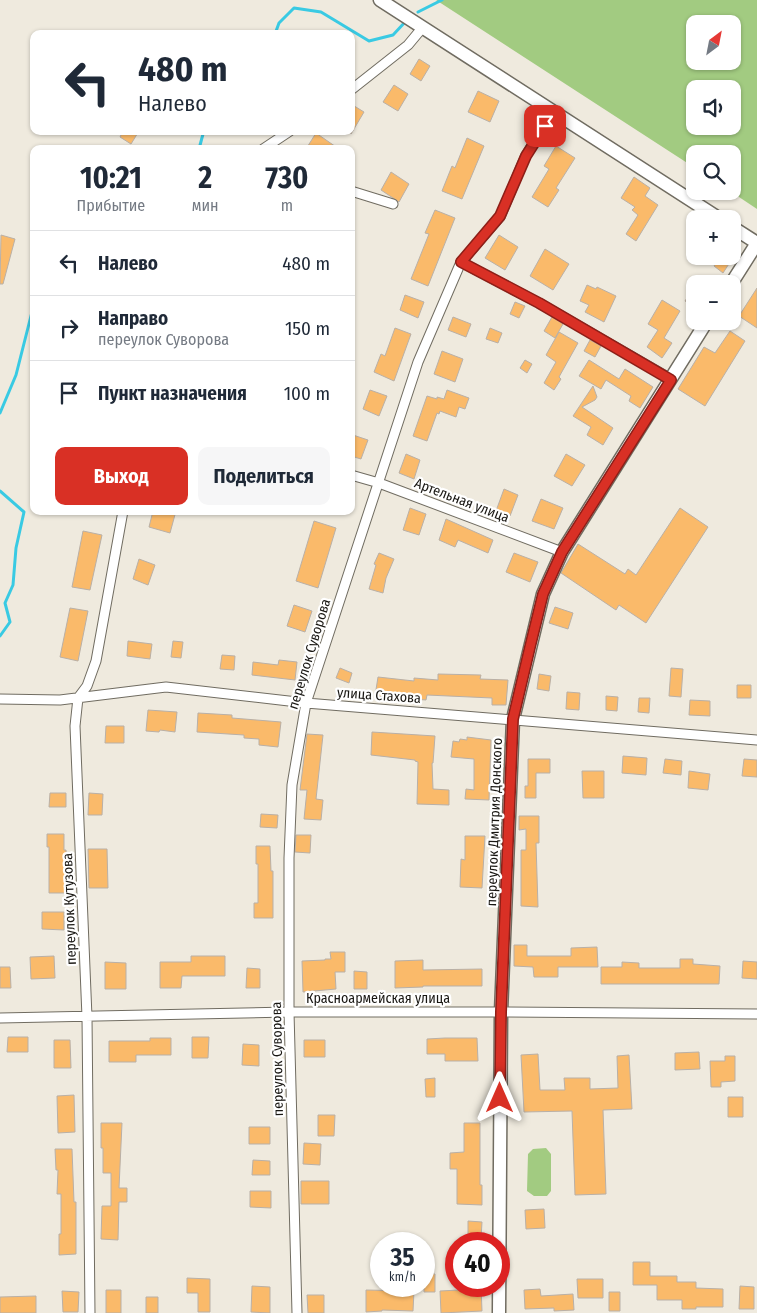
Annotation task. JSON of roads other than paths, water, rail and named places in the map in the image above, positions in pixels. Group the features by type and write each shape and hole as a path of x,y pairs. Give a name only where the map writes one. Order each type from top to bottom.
{"street":[{"path":"380,0 706,210"},
{"path":"355,87 408,45 423,27"},
{"name":"переулок Суворова","path":"297,1313 289,1012 289,858 292,785 306,703 418,362 461,262 500,216 526,156 554,111"},
{"path":"269,145 284,135"},
{"path":"355,192 393,204"},
{"path":"737,275 757,243 741,233"},
{"path":"461,262 539,303 671,380"},
{"name":"переулок Дмитрия Донского","path":"499,1313 501,1012 513,719 543,594 562,552 702,330"},
{"name":"Артельная улица","path":"355,476 379,483 562,552"},
{"name":"переулок Кутузова","path":"90,1313 87,1017 76,726 78,698 87,686 96,661 122,515"},
{"name":"улица Стахова","path":"0,700 60,700 166,687 306,703 757,740"},
{"name":"Красноармейская улица","path":"0,1018 289,1012 757,1014"}],"waterway":[{"path":"418,12 442,0"},
{"path":"276,30 279,23 294,8 321,12 351,30"},
{"path":"355,33 369,41 393,35 406,21"},
{"path":"200,145 203,135"},
{"path":"0,413 16,375 30,320"},
{"path":"0,491 24,512 16,548 13,585 5,603 10,622 0,636"}]}
